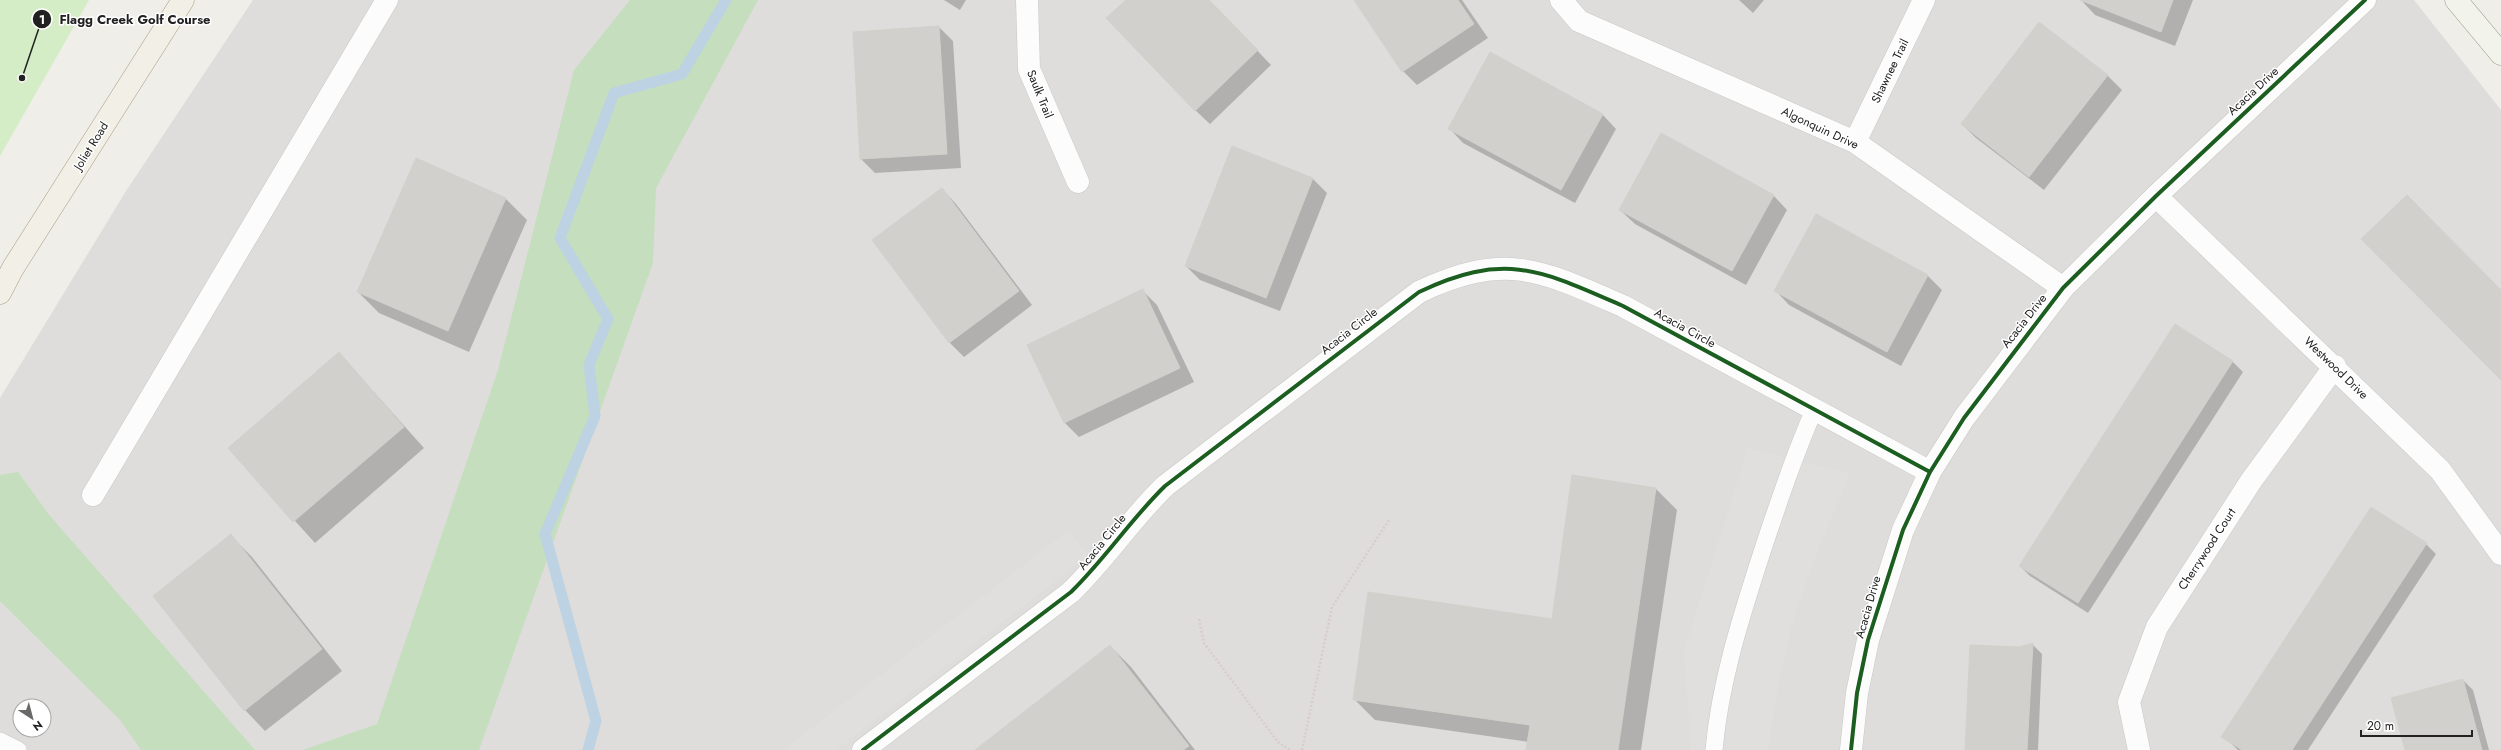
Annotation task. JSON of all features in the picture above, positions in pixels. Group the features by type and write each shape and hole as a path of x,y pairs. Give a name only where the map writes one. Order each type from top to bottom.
{"main road":[{"name":"Joliet Road","path":"0,293 13,268 183,0"}],"street":[{"path":"93,494 387,0"},
{"name":"Saulk Trail","path":"1027,0 1029,69 1078,182"},
{"name":"Algonquin Drive","path":"1561,0 1579,21 1855,142 2063,288"},
{"name":"Shawnee Trail","path":"1855,142 1924,0"},
{"name":"Acacia Drive","path":"1851,750 1857,693 1870,633 1903,530 1930,472 1996,374 2063,288 2156,196 2364,0"},
{"path":"2456,0 2501,54"},
{"name":"Westwood Drive","path":"2156,196 2335,366 2440,470 2501,554"},
{"name":"Acacia Circle","path":"863,750 1071,592 1090,574 1145,505 1165,486 1395,308 1419,292 1445,279 1477,270 1510,267 1537,272 1575,285 1623,306 1930,472"},
{"name":"Cherrywood Court","path":"2139,750 2129,702 2157,627 2251,481 2335,366"}],"lane":[{"path":"1714,750 1718,714 1736,630 1794,456 1814,410"},
{"path":"0,741 18,750"}],"path":[{"path":"1302,750 1332,607 1389,520"},
{"path":"1199,619 1204,643 1278,742 1290,750"}],"shaded area":[{"path":"253,0 2414,0 2501,110 2501,750 0,750 0,398 126,191"},
{"path":"1748,448 1850,474 1814,560 1792,625 1778,686 1768,750 1691,750 1684,651"},
{"path":"1069,530 1088,556 836,750 783,750"}],"green space":[{"path":"0,0 89,0 0,156"},
{"path":"630,0 758,0 656,188 653,263 479,750 303,750 377,724 498,370 574,70"},
{"path":"18,472 50,516 255,750 141,750 120,720 0,601 0,475"}],"building":[{"path":"1126,0 1209,0 1258,50 1195,111 1106,18"},
{"path":"1354,0 1458,0 1474,24 1402,72"},
{"path":"2080,0 2173,0 2161,32"},
{"path":"2039,22 2108,75 2029,177 1961,124"},
{"path":"939,26 947,154 860,159 853,32"},
{"path":"1490,52 1603,114 1561,190 1448,129"},
{"path":"1661,133 1774,195 1732,271 1619,210"},
{"path":"1232,146 1313,178 1266,298 1185,266"},
{"path":"416,158 506,198 448,331 357,292"},
{"path":"942,188 1019,291 949,343 872,240"},
{"path":"2407,195 2501,290 2501,380 2361,239"},
{"path":"1816,214 1928,275 1887,352 1774,291"},
{"path":"1143,289 1180,368 1064,423 1027,345"},
{"path":"2175,324 2233,361 2078,603 2019,566"},
{"path":"339,352 404,427 293,522 228,448"},
{"path":"1572,475 1656,488 1618,750 1526,750 1530,725 1353,700 1368,592 1552,619"},
{"path":"2371,507 2427,543 2292,750 2242,750 2221,737"},
{"path":"231,534 322,649 244,711 153,596"},
{"path":"2033,643 2027,750 1965,750 1970,645 2019,647"},
{"path":"1110,645 1189,746 1183,750 975,750"},
{"path":"2463,679 2482,750 2405,750 2391,698"}],"waterway":[{"path":"588,750 596,721 545,534 595,416 589,365 608,319 560,238 614,93 682,74 726,0"}],"cycle path":[{"path":"1851,750 1857,693 1868,640 1903,530 1930,472 1964,418 2063,288 2156,196 2365,0"},
{"path":"863,750 1071,592 1165,486 1419,292 1449,279 1476,272 1500,269 1522,270 1545,275 1594,293 1623,306 1930,472"}],"place":[{"name":"Flagg Creek Golf Course","path":"22,78"}]}
